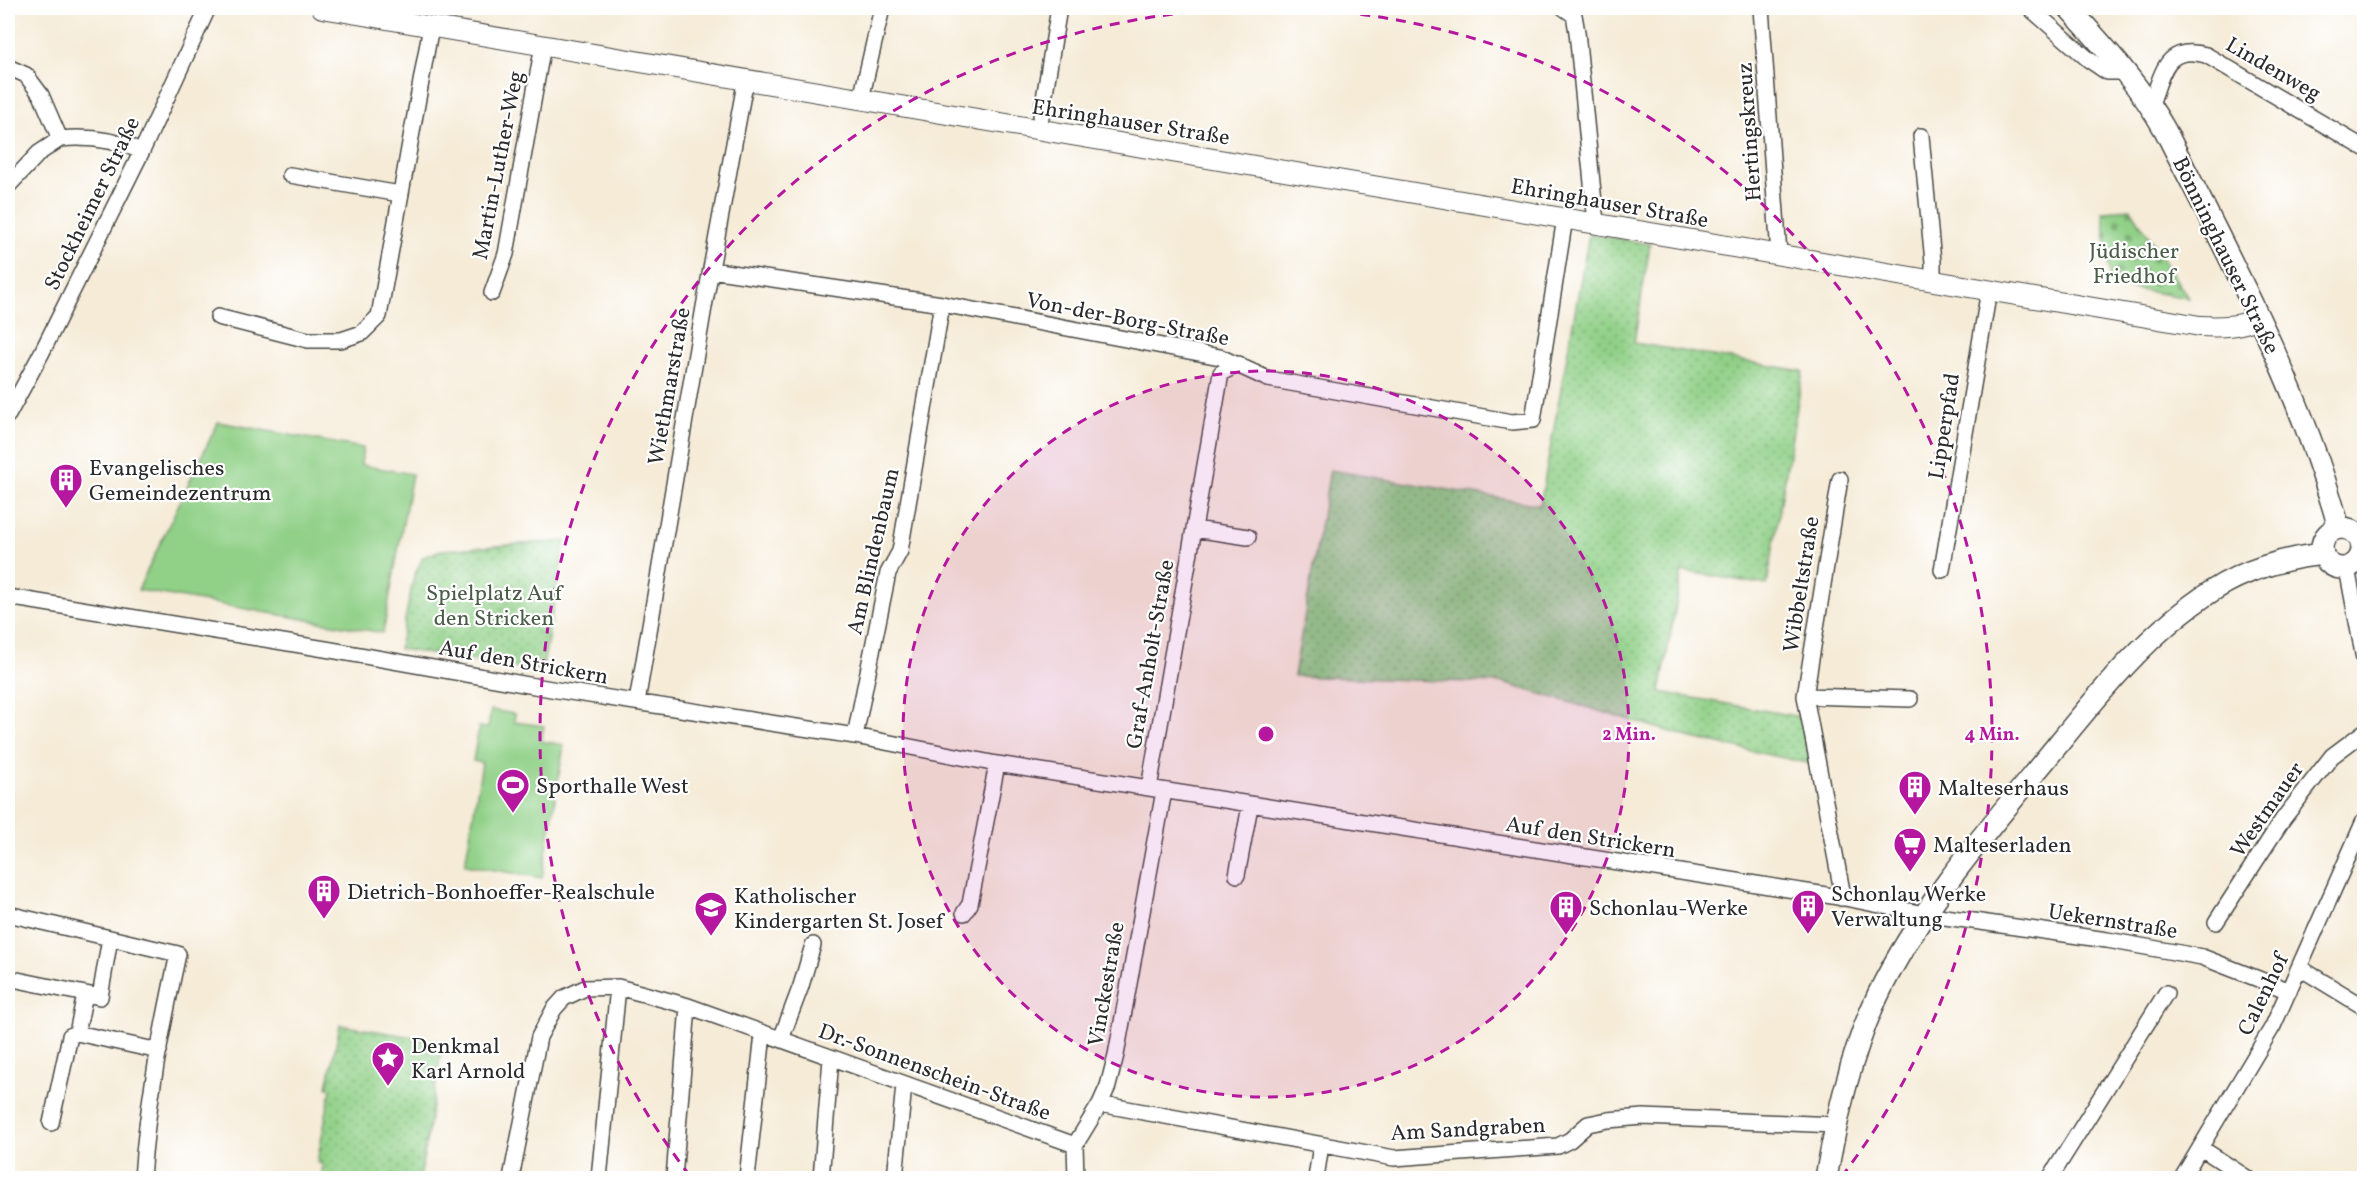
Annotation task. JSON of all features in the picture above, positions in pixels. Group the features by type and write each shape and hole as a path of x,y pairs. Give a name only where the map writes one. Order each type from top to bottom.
{"main road":[{"name":"Bönninghauser Straße","path":"2069,8 2127,72 2151,104 2259,318 2291,390 2318,460 2339,528"},
{"path":"2339,528 2346,528 2358,534 2364,547 2359,560 2347,568 2330,564 2323,554 2324,540 2333,530 2339,528"},
{"path":"1826,1179 1836,1125 1861,1039 1877,997 1898,956 1924,914 2027,782 2096,699 2156,634 2194,604 2231,580 2290,559 2323,554"}],"street":[{"name":"Stockheimer Straße","path":"8,415 41,354 142,151 208,8"},
{"name":"Ehringhauser Straße","path":"322,8 2200,326 2222,328 2245,325 2259,318"},
{"path":"861,99 882,8"},
{"path":"1039,129 1059,8"},
{"path":"1564,8 1574,15 1577,33 1596,223"},
{"name":"Hertingskreuz","path":"1761,8 1779,254"},
{"path":"2030,8 2088,59 2107,72 2127,72"},
{"path":"218,317 308,340 341,340 362,333 379,316 431,26"},
{"name":"Martin-Luther-Weg","path":"492,294 506,254 543,45"},
{"name":"Lindenweg","path":"2151,104 2166,66 2177,54 2190,51 2206,55 2364,148"},
{"path":"8,67 26,75 42,96 60,139"},
{"name":"Wiethmarstraße","path":"637,702 746,78"},
{"path":"1921,136 1933,281"},
{"path":"8,186 39,153 60,139 82,137 121,142 142,151"},
{"path":"290,175 400,194"},
{"name":"Von-der-Borg-Straße","path":"711,270 942,304 1220,357 1268,379 1512,422 1533,420 1565,218"},
{"name":"Lipperpfad","path":"1942,570 1989,290"},
{"name":"Am Blindenbaum","path":"855,736 888,573 900,551 942,304"},
{"name":"Graf-Anholt-Straße","path":"1157,789 1194,529 1221,373 1239,364"},
{"name":"Wibbeltstraße","path":"1840,479 1805,696 1829,814 1842,891 1841,898"},
{"path":"1194,529 1248,537"},
{"path":"2347,568 2364,659"},
{"name":"Auf den Strickern","path":"8,597 855,736 997,764 1250,806 1841,898 1924,914"},
{"path":"1805,696 1910,699"},
{"name":"Westmauer","path":"2216,922 2283,819 2332,756 2364,732"},
{"path":"964,913 970,904 997,764"},
{"name":"Vinckestraße","path":"1075,1145 1100,1104 1108,1086 1116,1055 1157,789"},
{"path":"1237,875 1250,806"},
{"name":"Calenhof","path":"2182,1179 2257,1056 2300,968 2364,825"},
{"path":"8,914 178,954 147,1124 142,1179"},
{"name":"Uekernstraße","path":"1924,914 2107,940 2202,957 2289,991"},
{"path":"8,978 100,997 110,938"},
{"name":"Dr.-Sonnenschein-Straße","path":"781,1039 801,986 813,945"},
{"path":"2300,968 2364,1007"},
{"path":"599,1179 618,987"},
{"name":"Dr.-Sonnenschein-Straße","path":"511,1179 539,1037 564,998 585,988 618,987 688,1006 1075,1145"},
{"path":"2050,1179 2166,993"},
{"path":"77,1033 85,994"},
{"path":"674,1179 688,1006"},
{"path":"51,1124 70,1036 77,1033 159,1051"},
{"path":"747,1179 763,1034"},
{"path":"821,1179 831,1059"},
{"path":"895,1179 904,1085"},
{"name":"Am Sandgraben","path":"1100,1104 1394,1158 1558,1146 1570,1140 1588,1124 1643,1117 1836,1125"},
{"path":"1075,1145 1076,1179"},
{"path":"1316,1179 1322,1145"},
{"path":"2201,1148 2247,1179"}],"green space":[{"name":"Jüdischer Friedhof","path":"2131,209 2188,298 2110,285 2103,211"},
{"path":"1589,234 1650,244 1634,343 1803,371 1767,585 1682,571 1660,692 1801,717 1811,764 1692,738 1503,683 1294,676 1330,470 1540,505"},
{"path":"218,422 363,448 361,465 412,474 383,633 138,590"},
{"name":"Spielplatz Auf den Stricken","path":"565,541 542,672 399,649 414,576 423,557 441,550"},
{"name":"Sporthalle West","path":"491,710 515,714 514,722 544,726 541,741 564,745 542,878 465,865 482,763 473,761 479,727 488,728"},
{"path":"340,1025 443,1042 420,1178 321,1178 323,1165 317,1162 331,1089 327,1087"}],"railway":[{"path":"2351,8 2364,15"}],"place":[{"name":"Evangelisches Gemeindezentrum","path":"66,509"},
{"name":"Sporthalle West","path":"513,814"},
{"name":"Malteserhaus","path":"1915,816"},
{"name":"Malteserladen","path":"1910,873"},
{"name":"Dietrich-Bonhoeffer-Realschule","path":"324,920"},
{"name":"Schonlau Werke Verwaltung","path":"1808,935"},
{"name":"Schonlau-Werke","path":"1566,936"},
{"name":"Katholischer Kindergarten St. Josef","path":"711,937"},
{"name":"Denkmal Karl Arnold","path":"388,1087"}]}
